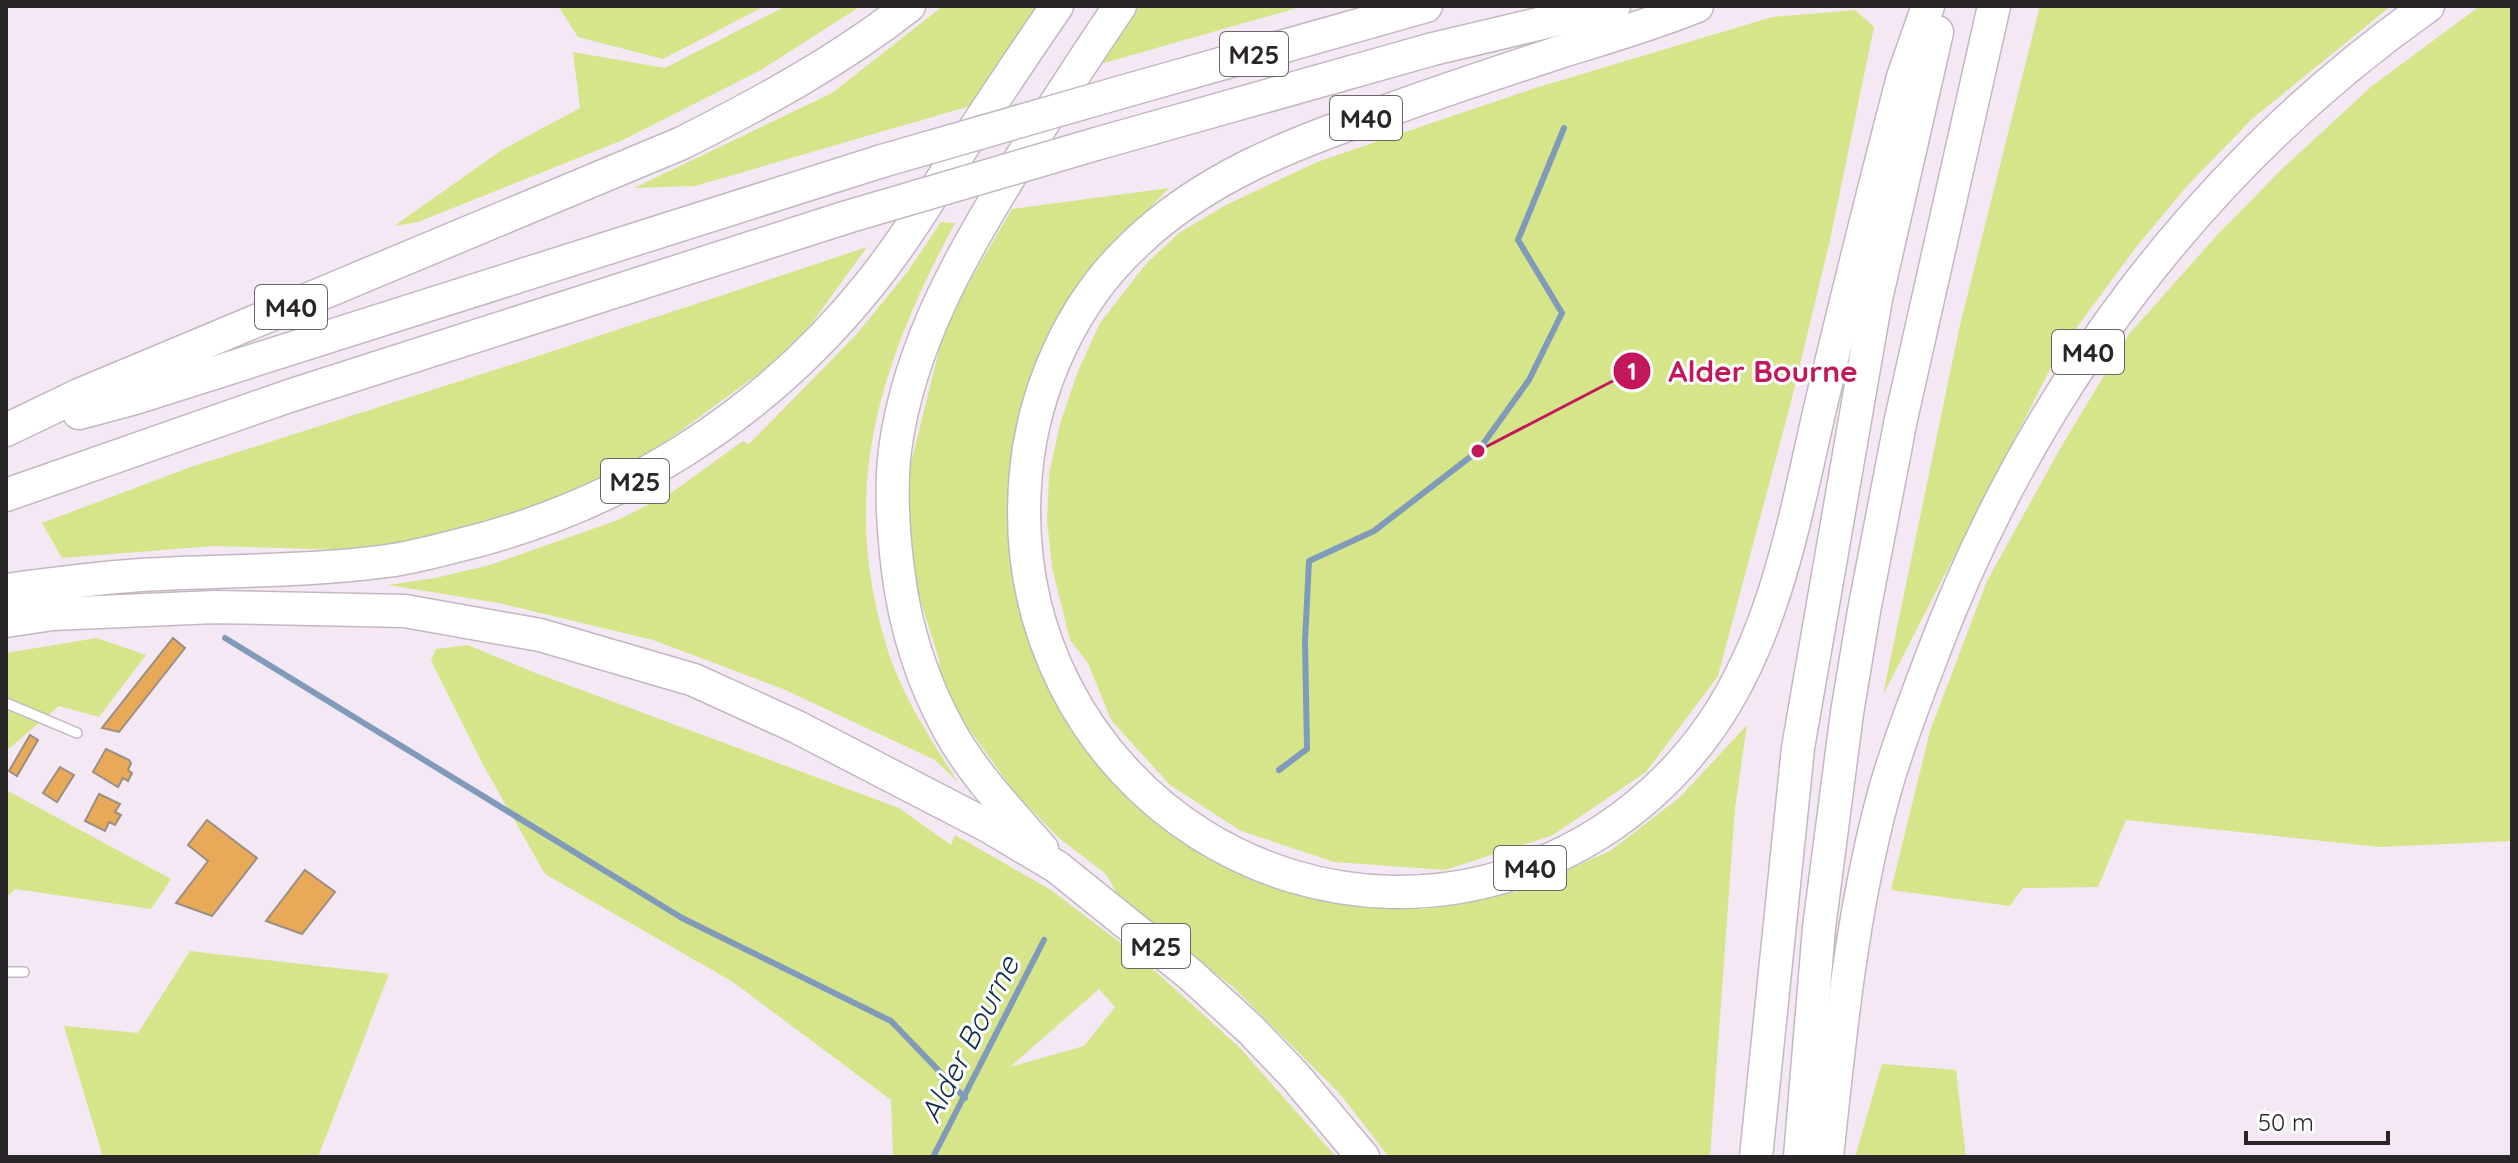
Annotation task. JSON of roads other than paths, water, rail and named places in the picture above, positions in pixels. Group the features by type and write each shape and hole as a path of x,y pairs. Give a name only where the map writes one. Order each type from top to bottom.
{"highway":[{"name":"M40","path":"6,431 79,395 682,143 768,100 877,31 909,6"},
{"name":"M25","path":"6,590 141,575 309,567 406,558 503,534 564,513 655,470 744,410 790,370 849,310 903,240 1057,6"},
{"name":"M25","path":"1057,867 962,752 930,693 916,658 902,604 893,529 894,472 898,434 909,387 930,325 988,212 1078,67 1120,6"},
{"name":"M25","path":"6,431 135,398 882,161 1426,6"},
{"name":"M25","path":"6,495 289,396 847,217 1433,49 1614,6"},
{"name":"M40","path":"1697,6 1342,126 1249,165 1179,206 1134,245 1105,276 1082,308 1045,385 1029,447 1023,535 1034,608 1054,666 1090,731 1144,791 1212,842 1271,869 1346,887 1399,890 1458,886 1529,868 1579,846 1624,817 1671,775 1694,749 1726,702 1765,621 1788,543 1850,284 1923,46 1943,6"},
{"name":"M40","path":"1756,1157 1780,905 1803,716 1928,6"},
{"name":"M40","path":"1827,1157 1837,1060 1859,917 1884,793 1900,738 1943,627 1979,542 2008,485 2060,392 2122,303 2177,234 2291,116 2328,83 2428,6"},
{"path":"1800,1157 1819,928 1852,684 1901,419 1991,18"},
{"name":"M25","path":"6,621 53,614 215,607 405,611 540,635 694,680 797,727 988,826 1057,867 1191,975 1251,1030 1305,1087 1363,1157"}],"lane":[{"path":"6,703 77,733"},
{"path":"6,972 24,972"}],"waterway":[{"name":"Alder Bourne","path":"1279,770 1307,749 1305,641 1309,561 1374,531 1478,451 1529,380 1562,313 1518,240 1564,128"},
{"path":"225,638 682,918 891,1021 965,1098"},
{"name":"Alder Bourne","path":"933,1157 1044,940"}],"place":[{"name":"Alder Bourne","path":"1478,451"}]}
